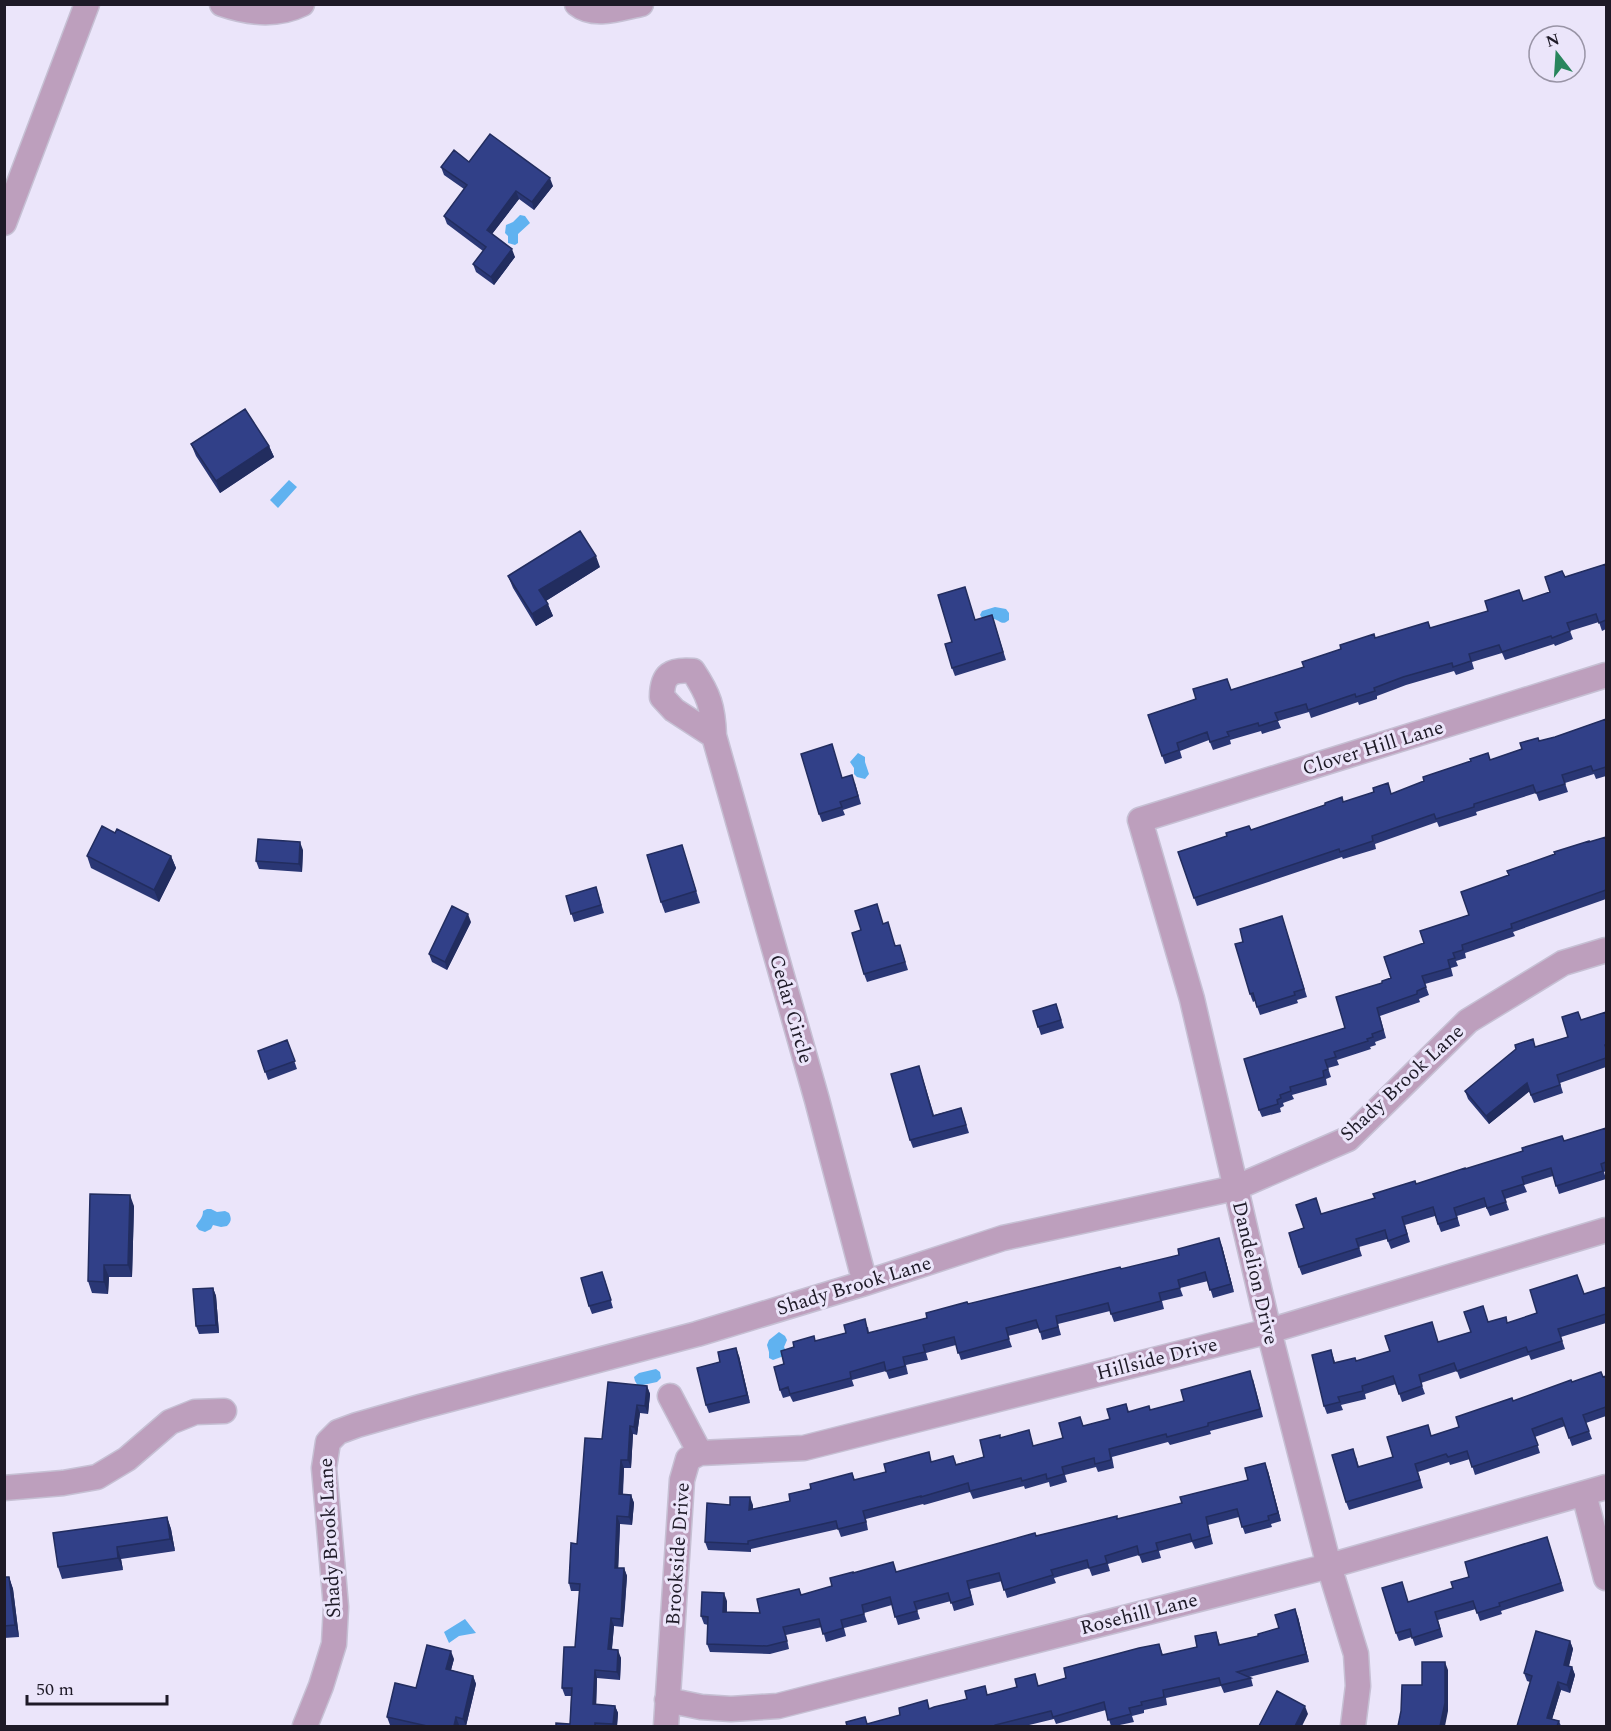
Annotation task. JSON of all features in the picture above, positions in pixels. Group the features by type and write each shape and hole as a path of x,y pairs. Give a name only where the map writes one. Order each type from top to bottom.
{"street":[{"path":"4,223 87,4"},
{"path":"222,4 235,9 261,13 279,12 302,4"},
{"path":"577,4 583,9 594,12 641,4"},
{"name":"Clover Hill Lane","path":"1140,820 1606,675"},
{"name":"Cedar Circle","path":"714,736 818,1100 865,1283"},
{"name":"Dandelion Drive","path":"1140,820 1192,999 1269,1331 1329,1566 1356,1654 1358,1686 1353,1726"},
{"name":"Shady Brook Lane","path":"305,1726 334,1644 336,1606 324,1468 328,1443 338,1432 697,1334 1003,1238 1235,1188 1348,1139 1468,1021 1563,963 1606,950"},
{"name":"Hillside Drive","path":"700,1453 804,1448 1269,1331 1606,1230"},
{"path":"670,1396 700,1453"},
{"path":"4,1488 63,1483 97,1477 127,1459 170,1422 195,1412 224,1411"},
{"name":"Brookside Drive","path":"666,1726 682,1480 688,1459 700,1453"},
{"path":"1595,1491 1606,1578"},
{"name":"Rosehill Lane","path":"667,1700 701,1707 731,1709 778,1706 1329,1566 1595,1491"}],"water":[{"path":"520,215 525,216 530,223 518,234 518,243 515,245 508,243 508,236 505,233 506,225"},
{"path":"289,480 297,487 278,508 270,500"},
{"path":"995,607 1006,609 1009,613 1007,622 986,620 980,615 982,611"},
{"path":"858,753 865,757 869,774 865,779 854,774 854,768 850,762"},
{"path":"207,1209 229,1213 231,1219 227,1226 213,1225 205,1232 199,1230 196,1226 203,1211"},
{"path":"779,1332 787,1340 784,1347 786,1351 784,1356 773,1360 769,1358 767,1345 769,1340"},
{"path":"656,1369 660,1372 661,1378 657,1382 638,1386 634,1377 639,1373"},
{"path":"465,1619 476,1633 459,1636 449,1643 444,1632"}],"building":[{"path":"490,134 550,178 532,202 516,191 487,230 512,249 491,277 473,264 486,247 444,216 467,185 441,167 454,150 469,162"},
{"path":"245,409 269,446 216,481 191,444"},
{"path":"580,531 596,556 539,590 548,604 532,614 508,576"},
{"path":"1606,564 1606,620 1599,623 1596,614 1567,623 1570,631 1552,638 1551,636 1502,652 1499,645 1469,654 1471,661 1453,667 1452,663 1403,677 1374,688 1375,691 1356,697 1355,694 1308,710 1306,704 1275,713 1278,720 1227,732 1229,736 1210,742 1207,732 1177,743 1179,750 1162,756 1148,715 1196,699 1193,689 1227,679 1231,690 1304,667 1302,662 1341,649 1340,645 1374,634 1375,638 1428,622 1430,628 1488,611 1485,601 1519,590 1523,601 1550,592 1545,577 1562,571 1565,577"},
{"path":"965,587 975,620 992,615 1003,652 952,668 945,644 952,642 938,595"},
{"path":"1606,719 1606,767 1593,771 1591,766 1562,775 1565,784 1536,793 1533,785 1436,819 1434,814 1372,836 1373,841 1340,852 1339,849 1194,898 1178,852 1227,836 1226,833 1249,826 1251,830 1342,797 1343,802 1374,792 1373,788 1388,783 1391,794 1424,781 1423,777 1471,761 1470,759 1488,753 1490,760 1522,749 1520,743 1538,738 1539,741 1555,737"},
{"path":"832,744 842,778 852,775 858,796 840,802 842,807 819,814 801,754"},
{"path":"102,826 115,833 117,829 171,856 154,890 87,856"},
{"path":"1606,837 1606,890 1511,924 1512,928 1462,945 1463,950 1453,953 1455,958 1448,960 1450,968 1422,976 1426,987 1417,991 1417,994 1377,1008 1383,1030 1372,1034 1373,1037 1367,1039 1368,1041 1334,1052 1336,1057 1325,1060 1328,1069 1323,1071 1324,1077 1290,1087 1291,1091 1280,1095 1281,1098 1277,1100 1278,1104 1259,1110 1244,1059 1345,1028 1336,997 1391,978 1384,957 1424,943 1420,931 1469,915 1461,892 1509,875 1507,871 1555,854 1554,852"},
{"path":"258,839 300,842 299,864 256,861"},
{"path":"682,845 696,891 661,902 647,855"},
{"path":"596,887 601,905 571,914 566,896"},
{"path":"877,904 883,924 888,922 895,946 900,945 905,962 864,974 852,933 861,930 855,911"},
{"path":"452,906 468,914 445,962 429,954"},
{"path":"1282,916 1304,989 1294,992 1295,995 1257,1007 1253,993 1250,994 1235,944 1243,942 1240,929"},
{"path":"1056,1004 1061,1020 1038,1027 1033,1011"},
{"path":"1578,1012 1581,1020 1606,1012 1606,1058 1557,1075 1560,1085 1531,1095 1527,1083 1486,1116 1465,1091 1516,1049 1515,1045 1533,1039 1535,1047 1568,1037 1562,1017"},
{"path":"287,1040 295,1061 265,1072 258,1051"},
{"path":"919,1066 933,1116 961,1108 966,1125 910,1140 891,1074"},
{"path":"1606,1128 1606,1162 1601,1164 1603,1171 1556,1186 1551,1168 1522,1177 1524,1184 1502,1191 1506,1202 1487,1208 1484,1198 1454,1208 1457,1218 1438,1224 1433,1207 1402,1217 1407,1234 1388,1241 1385,1230 1356,1239 1359,1248 1299,1267 1289,1233 1304,1228 1296,1205 1316,1198 1321,1214 1375,1198 1373,1194 1415,1181 1416,1184 1523,1151 1522,1148 1562,1136 1564,1141"},
{"path":"90,1194 130,1195 128,1265 104,1265 104,1282 88,1281"},
{"path":"1219,1238 1231,1284 1210,1290 1205,1272 1178,1280 1180,1288 1159,1293 1161,1301 1111,1314 1108,1303 1056,1316 1058,1327 1040,1332 1036,1320 1006,1328 1009,1339 958,1353 954,1337 923,1345 925,1352 903,1357 905,1366 886,1371 884,1362 850,1372 851,1378 790,1394 788,1387 780,1390 774,1367 784,1364 781,1351 794,1347 793,1342 814,1336 815,1341 846,1333 844,1325 865,1319 868,1333 927,1318 926,1313 967,1302 968,1304 1179,1255 1178,1249"},
{"path":"602,1272 611,1300 589,1306 581,1278"},
{"path":"1577,1275 1584,1294 1606,1287 1606,1314 1558,1329 1562,1341 1528,1352 1526,1347 1457,1371 1454,1363 1419,1375 1422,1386 1399,1394 1393,1376 1362,1386 1363,1391 1338,1397 1340,1402 1324,1406 1312,1355 1331,1350 1334,1363 1355,1358 1356,1361 1390,1351 1385,1336 1432,1322 1438,1342 1471,1332 1464,1312 1483,1306 1488,1322 1506,1317 1507,1323 1537,1313 1530,1290"},
{"path":"213,1288 216,1325 196,1326 193,1289"},
{"path":"736,1348 747,1395 706,1405 697,1368 720,1362 718,1352"},
{"path":"1250,1371 1260,1409 1167,1437 1166,1434 1109,1449 1111,1460 1095,1464 1094,1458 1062,1467 1064,1474 1047,1479 1046,1474 970,1491 968,1483 863,1511 866,1522 838,1529 836,1521 748,1541 748,1544 705,1542 707,1503 730,1505 730,1497 750,1497 749,1510 790,1501 789,1494 811,1489 810,1484 852,1473 854,1480 886,1472 884,1464 929,1452 931,1462 953,1456 956,1465 984,1457 980,1440 1000,1435 1000,1438 1029,1430 1033,1446 1063,1438 1059,1423 1080,1417 1083,1426 1110,1419 1107,1409 1126,1404 1128,1412 1149,1406 1150,1410 1184,1401 1181,1390"},
{"path":"1601,1372 1603,1377 1606,1376 1606,1407 1583,1415 1589,1431 1569,1438 1562,1418 1532,1429 1538,1445 1472,1467 1467,1451 1448,1457 1446,1454 1415,1464 1420,1480 1346,1502 1332,1455 1353,1449 1358,1467 1393,1457 1387,1437 1428,1425 1431,1436 1459,1427 1456,1417"},
{"path":"608,1382 647,1386 645,1406 637,1405 634,1427 630,1426 628,1460 621,1460 619,1494 631,1495 629,1517 617,1516 615,1568 624,1568 621,1619 611,1618 608,1649 618,1650 617,1672 595,1670 593,1704 615,1706 613,1724 556,1726 556,1723 570,1724 572,1688 562,1688 564,1647 575,1647 580,1584 569,1583 571,1543 577,1544 585,1438 602,1439"},
{"path":"1265,1463 1278,1513 1268,1516 1269,1520 1242,1527 1237,1509 1206,1517 1210,1536 1192,1541 1190,1534 1156,1543 1158,1550 1139,1555 1137,1546 1105,1556 1107,1563 1089,1568 1087,1560 1051,1570 1053,1575 1004,1590 999,1573 967,1581 971,1597 951,1603 948,1593 914,1602 917,1611 895,1617 890,1597 862,1605 864,1614 841,1620 843,1628 823,1634 819,1619 783,1627 787,1641 767,1646 707,1644 708,1617 701,1616 702,1592 724,1593 723,1612 760,1613 757,1599 799,1589 801,1595 832,1586 830,1578 853,1572 893,1562 896,1572 1035,1533 1036,1536 1182,1503 1180,1497 1248,1480 1245,1468"},
{"path":"167,1517 170,1539 117,1547 118,1558 58,1567 53,1533"},
{"path":"1547,1537 1561,1583 1499,1603 1500,1606 1477,1613 1473,1601 1435,1612 1440,1629 1412,1638 1410,1629 1396,1633 1382,1588 1402,1582 1408,1602 1453,1588 1451,1582 1469,1577 1465,1562"},
{"path":"4,1577 9,1577 15,1625 4,1626"},
{"path":"1295,1609 1306,1654 1237,1672 1251,1678 1221,1685 1219,1678 1163,1690 1164,1697 1141,1702 1142,1705 1129,1708 1131,1714 1108,1720 1104,1702 1053,1717 1051,1711 995,1726 847,1726 846,1722 865,1717 867,1724 900,1715 899,1708 927,1700 929,1709 967,1699 965,1691 985,1686 987,1695 1017,1687 1015,1679 1035,1674 1038,1686 1066,1678 1064,1668 1139,1648 1159,1644 1162,1655 1197,1647 1195,1636 1216,1632 1219,1645 1258,1636 1258,1634 1279,1628 1275,1615"},
{"path":"1536,1631 1570,1641 1564,1665 1572,1667 1567,1685 1558,1682 1547,1718 1559,1721 1557,1726 1517,1726 1532,1676 1524,1673"},
{"path":"427,1645 451,1651 446,1669 473,1676 463,1719 456,1717 454,1726 427,1726 387,1717 395,1683 416,1688"},
{"path":"1422,1662 1445,1662 1445,1703 1440,1726 1398,1726 1402,1685 1422,1685"},
{"path":"1277,1691 1305,1706 1295,1726 1259,1726"}]}
